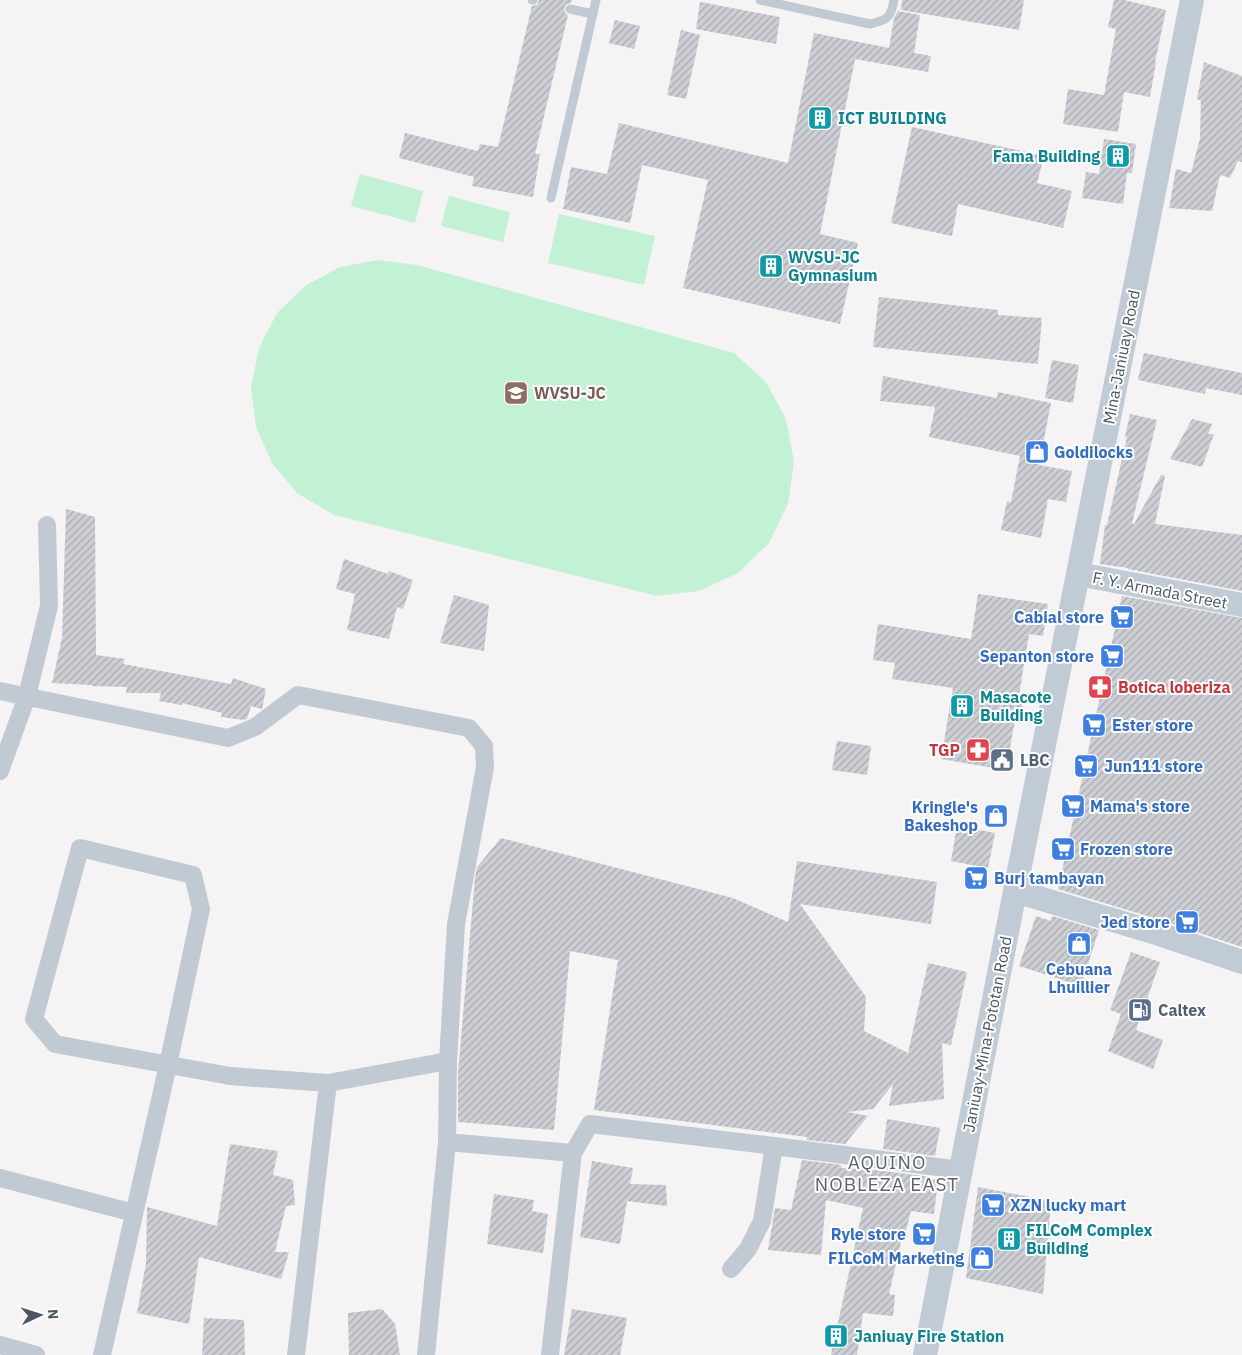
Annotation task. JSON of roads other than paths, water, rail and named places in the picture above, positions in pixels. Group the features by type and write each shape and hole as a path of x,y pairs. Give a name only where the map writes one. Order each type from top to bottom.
{"main road":[{"name":"Mina-Janiuay Road","path":"1015,891 1192,0"},
{"name":"F. Y. Armada Street","path":"1078,574 1242,606"},
{"path":"1015,891 1153,932 1242,962"},
{"name":"Janiuay-Mina-Pototan Road","path":"925,1355 1015,891"}],"street":[{"path":"0,770 27,696 49,606 47,525"},
{"path":"0,691 228,738 255,727 298,695 468,728 484,746 485,767 456,924 448,1060 447,1142 426,1355"},
{"path":"102,1355 168,1065 201,909 193,875 80,848 34,1019 55,1044 168,1065 230,1076 328,1083 448,1060"},
{"path":"296,1355 328,1083"},
{"path":"550,1355 573,1153 590,1124 961,1170"},
{"path":"447,1142 573,1153"},
{"path":"731,1269 748,1249 762,1221 774,1146"},
{"path":"0,1178 134,1213"},
{"path":"0,1345 36,1355"}],"lane":[{"path":"551,198 596,0"},
{"path":"760,0 870,24 882,21 888,17 894,0"},
{"path":"570,9 593,14"}],"place":[{"name":"ICT BUILDING","path":"820,118"},
{"name":"Fama Building","path":"1118,156"},
{"name":"WVSU-JC Gymnasium","path":"771,266"},
{"name":"WVSU-JC","path":"516,393"},
{"name":"Goldilocks","path":"1037,452"},
{"name":"Cabial store","path":"1122,617"},
{"name":"Sepanton store","path":"1112,656"},
{"name":"Botica loberiza","path":"1100,687"},
{"name":"Masacote Building","path":"962,706"},
{"name":"Ester store","path":"1094,725"},
{"name":"TGP","path":"978,750"},
{"name":"LBC","path":"1002,760"},
{"name":"Jun111 store","path":"1086,766"},
{"name":"Mama's store","path":"1073,806"},
{"name":"Kringle's Bakeshop","path":"996,816"},
{"name":"Frozen store","path":"1063,849"},
{"name":"Burj tambayan","path":"976,878"},
{"name":"Jed store","path":"1187,922"},
{"name":"Cebuana Lhuillier","path":"1079,944"},
{"name":"Caltex","path":"1140,1010"},
{"name":"XZN lucky mart","path":"993,1205"},
{"name":"Ryle store","path":"924,1234"},
{"name":"FILCoM Complex Building","path":"1009,1239"},
{"name":"FILCoM Marketing","path":"982,1258"},
{"name":"Janiuay Fire Station","path":"836,1336"}],"district":[{"name":"AQUINO NOBLEZA EAST","path":"887,1173"}]}
